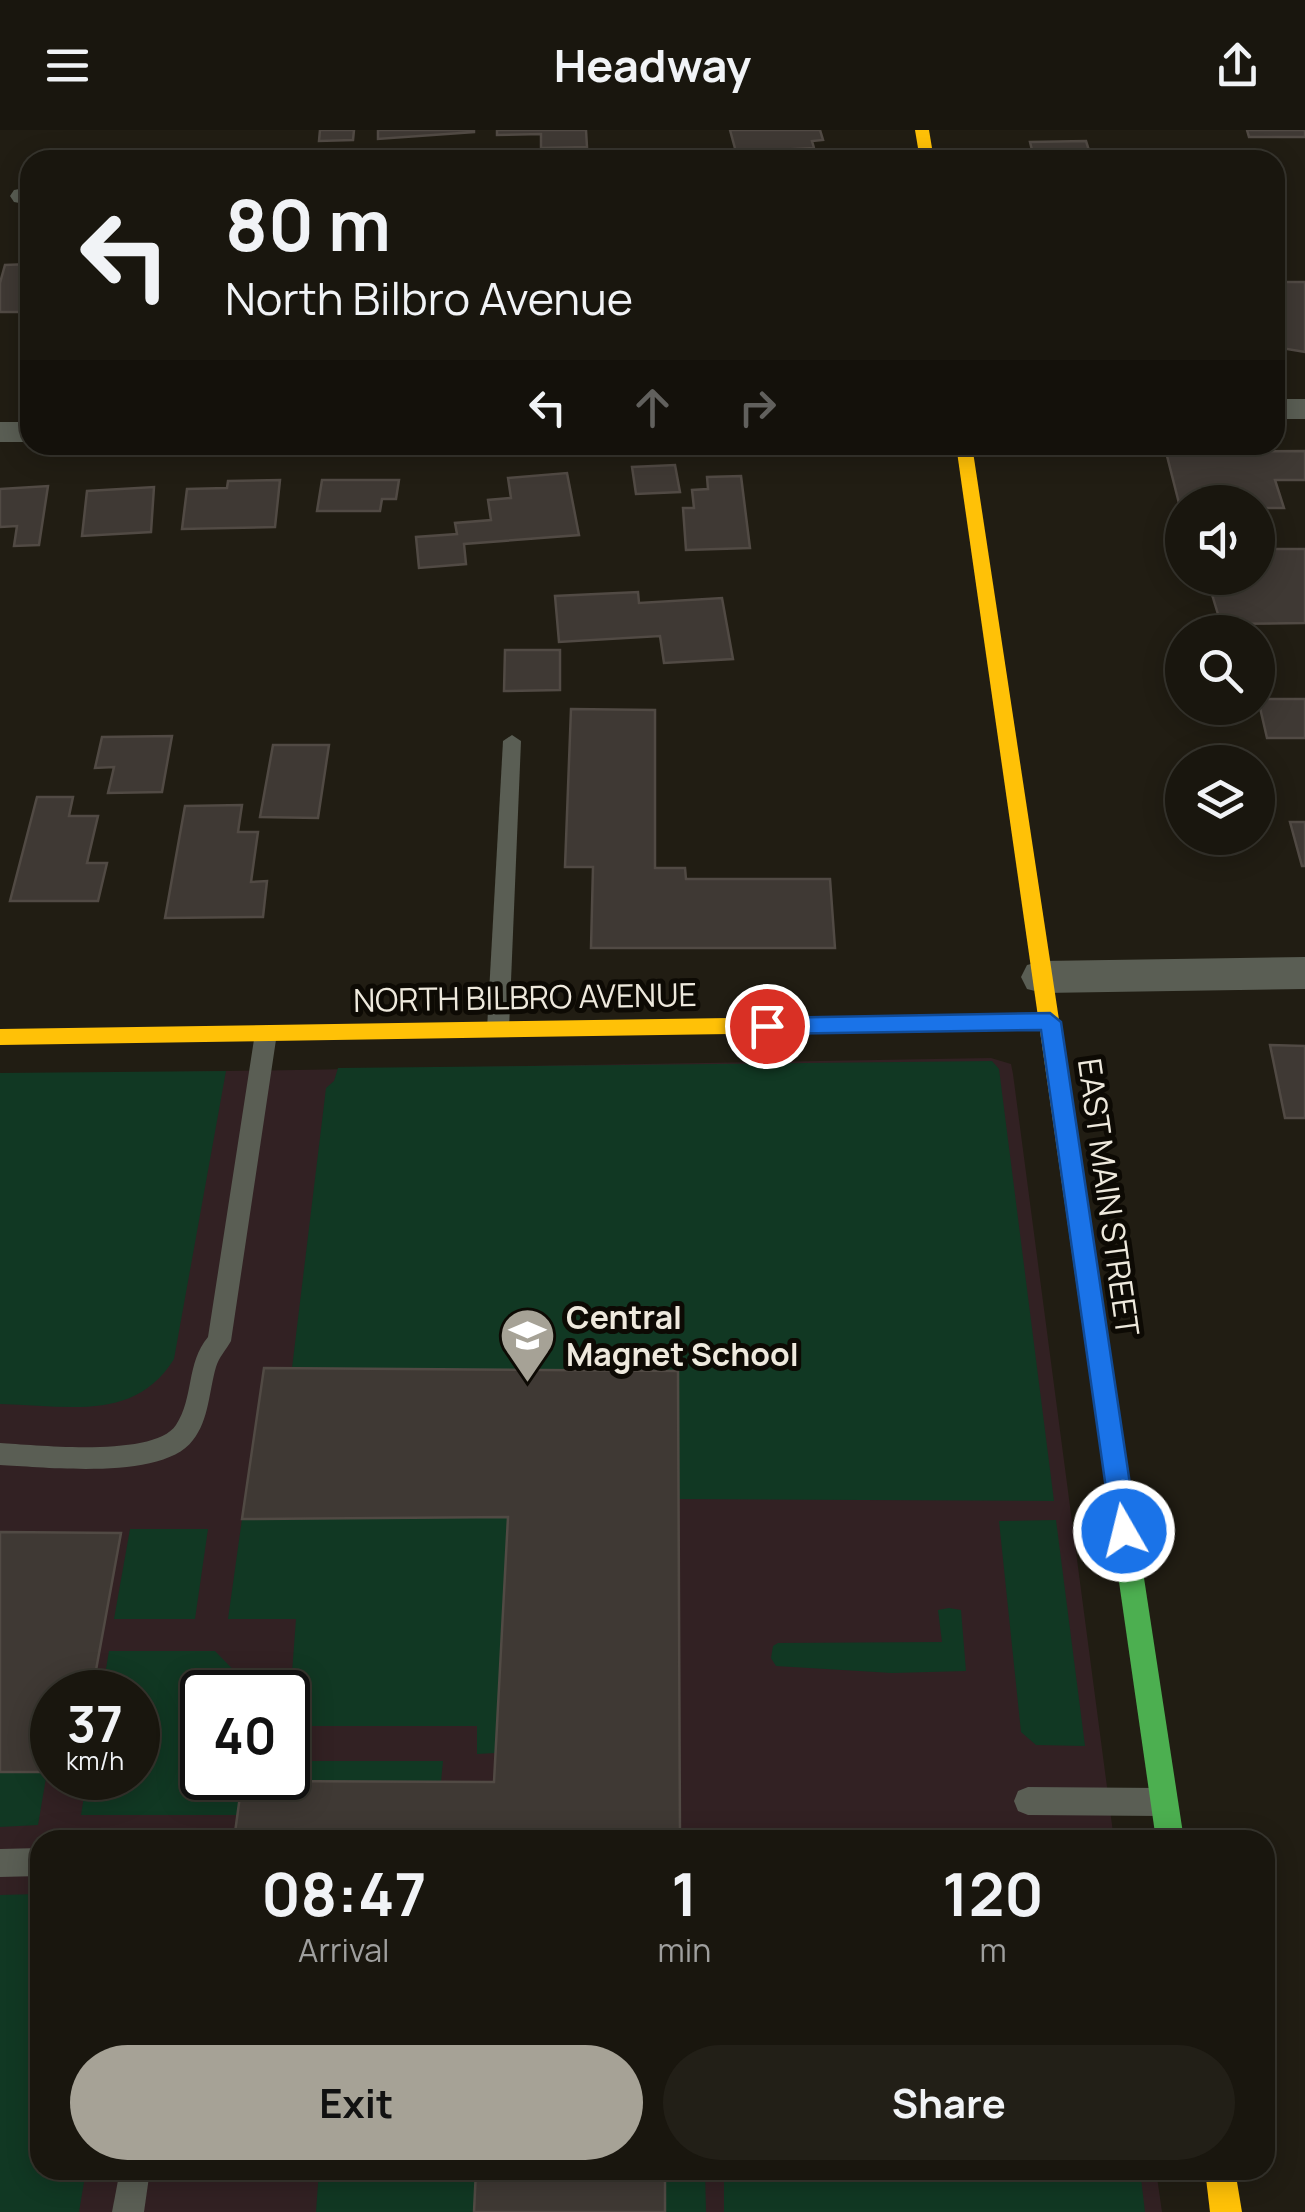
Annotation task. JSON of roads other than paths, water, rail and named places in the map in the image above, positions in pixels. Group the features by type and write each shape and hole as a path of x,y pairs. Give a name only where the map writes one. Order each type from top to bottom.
{"street":[{"name":"EAST MAIN STREET","path":"965,455 1168,1830"},
{"path":"1043,976 1305,973"},
{"name":"NORTH BILBRO AVENUE","path":"0,1037 1050,1022"},
{"path":"1221,2180 1226,2212"}],"lane":[{"path":"498,1030 512,741"},
{"path":"0,1454 136,1454 162,1448 183,1436 197,1404 204,1356 218,1341 266,1033"},
{"path":"1028,1800 1164,1802"},
{"path":"0,1863 30,1862"},
{"path":"128,2212 133,2180"}],"place":[{"name":"Central Magnet School","path":"527,1384"}]}
